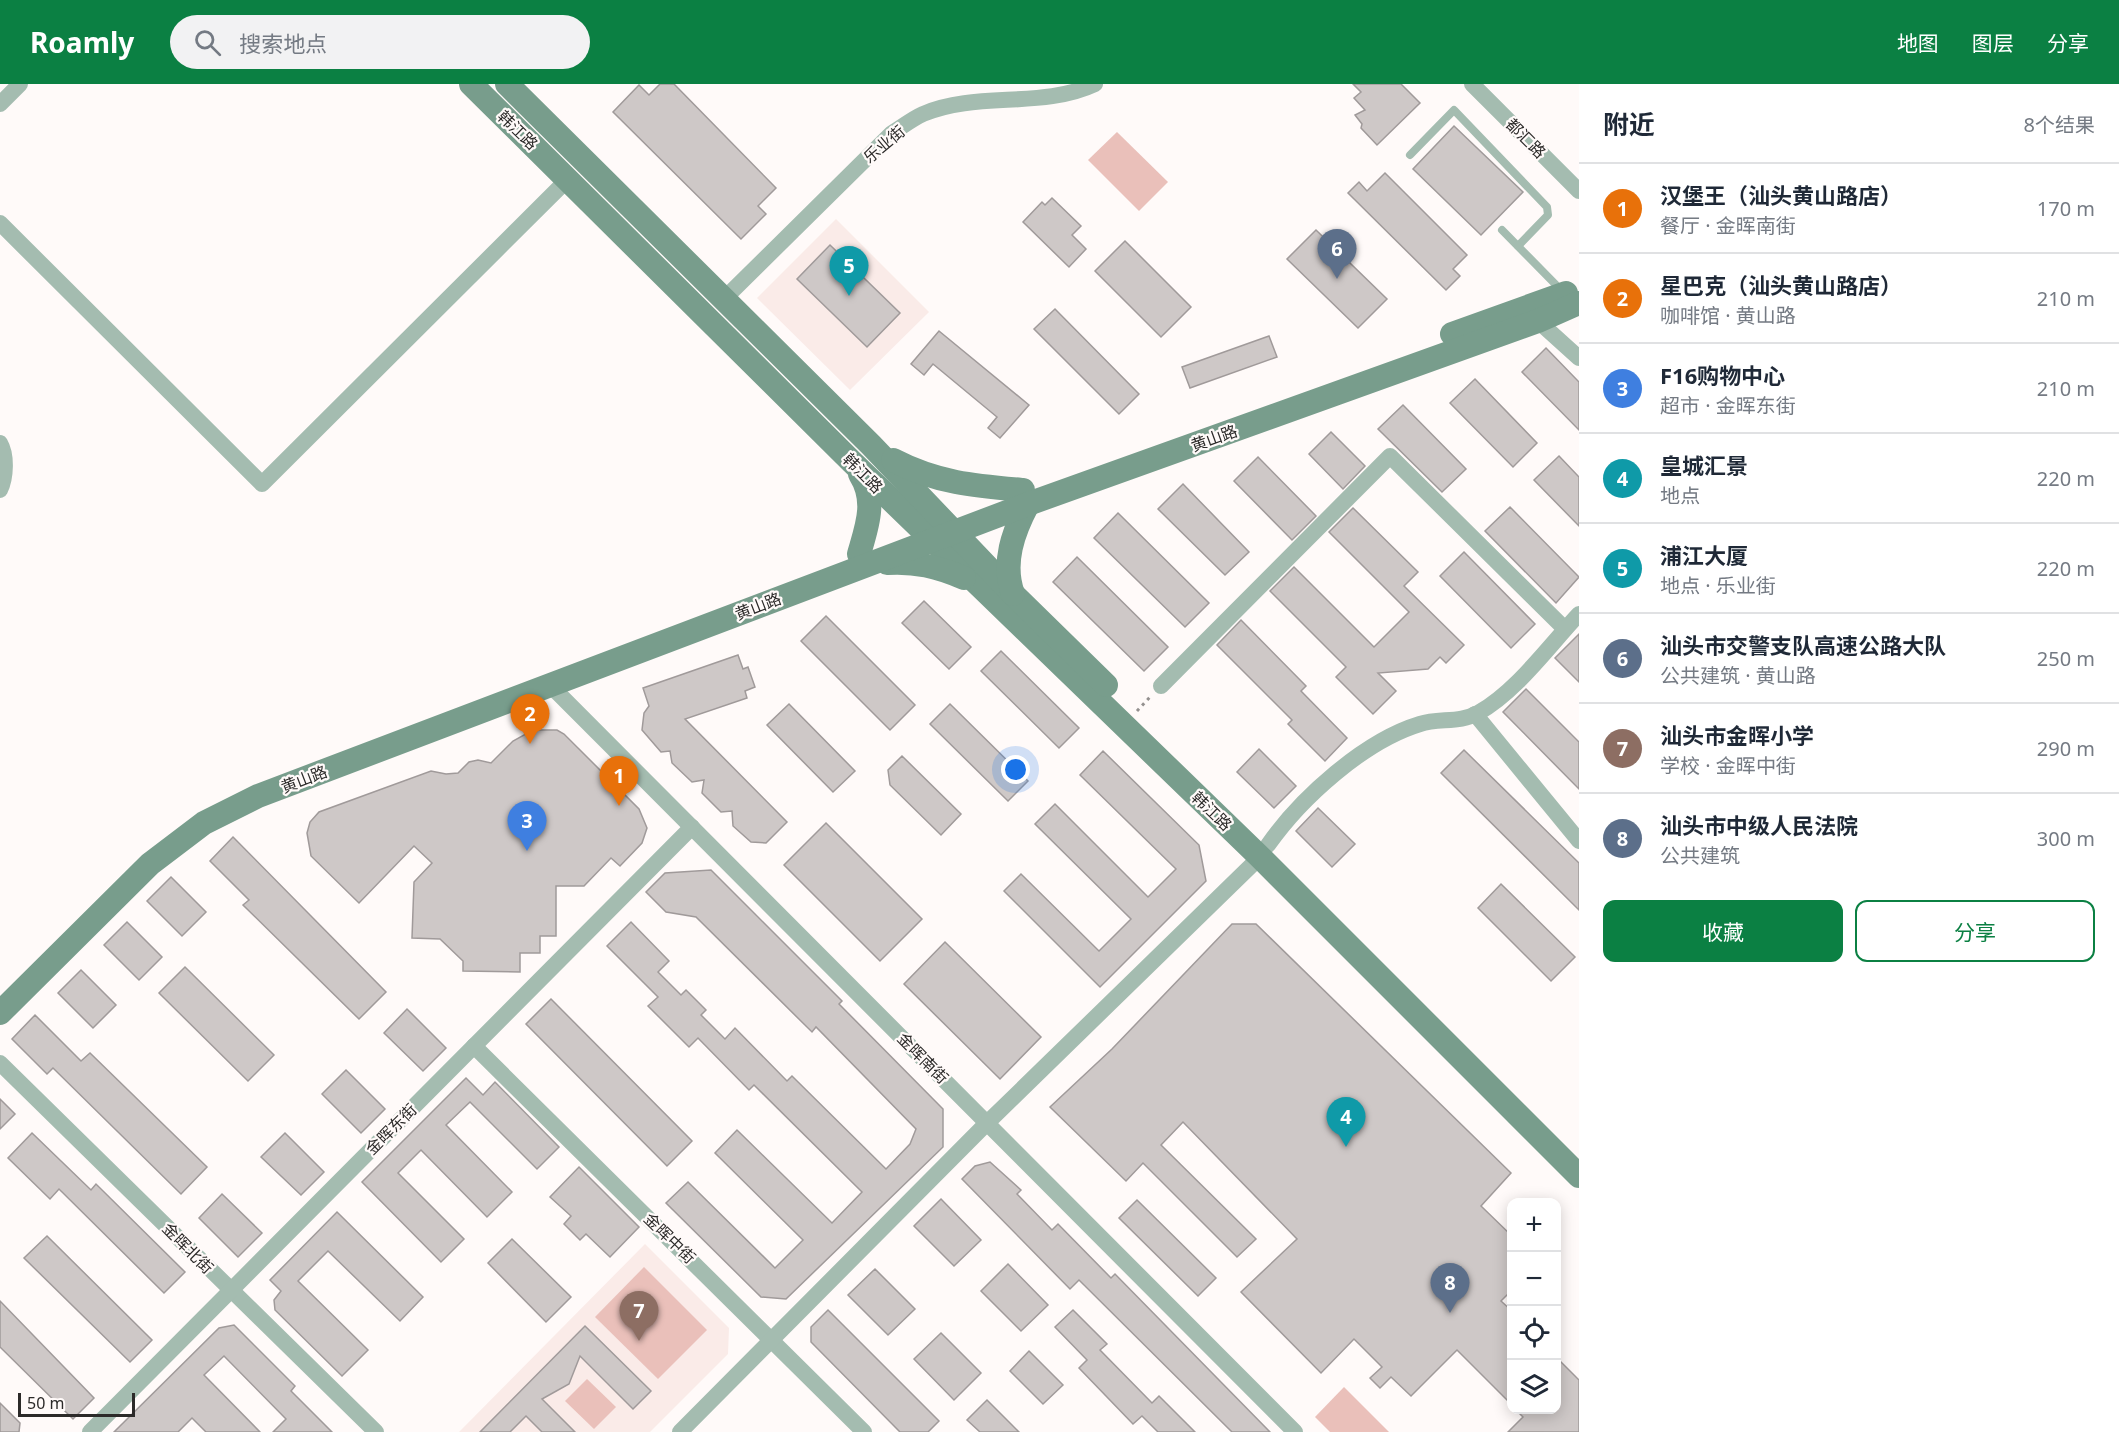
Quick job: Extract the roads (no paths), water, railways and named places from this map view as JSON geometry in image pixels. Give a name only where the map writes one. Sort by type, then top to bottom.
[{"type":"street","points":[[0,104],[20,84]]},
{"type":"street","name":"韩江路","points":[[471,84],[852,462],[1013,594],[1135,714],[1264,851],[1579,1176]]},
{"type":"street","name":"韩江路","points":[[507,84],[871,445],[977,583],[1264,851],[1579,1153]]},
{"type":"street","name":"乐业街","points":[[723,300],[892,133],[923,114],[957,105],[1048,96],[1095,84]]},
{"type":"street","name":"都汇路","points":[[1472,84],[1579,191]]},
{"type":"street","points":[[0,223],[262,484],[568,179]]},
{"type":"street","name":"黄山路","points":[[1026,497],[1538,321],[1574,294]]},
{"type":"street","name":"黄山路","points":[[0,1013],[150,864],[204,823],[258,796],[550,685],[1026,497],[1574,294]]},
{"type":"street","points":[[1538,321],[1579,358]]},
{"type":"street","points":[[0,443],[4,450],[4,483],[0,490]]},
{"type":"street","points":[[871,445],[894,461],[922,474],[957,485],[1026,497],[1009,554],[1008,579],[1013,594]]},
{"type":"street","points":[[1161,686],[1390,456],[1565,629]]},
{"type":"street","points":[[852,462],[867,486],[871,506],[866,559],[937,567],[977,583]]},
{"type":"street","name":"黄山路","points":[[0,993],[138,855],[194,813],[245,786],[866,559]]},
{"type":"street","points":[[680,1432],[987,1123],[1264,851],[1282,825],[1334,774],[1394,733],[1423,723],[1451,721],[1475,714],[1499,700],[1579,614]]},
{"type":"street","name":"金晖南街","points":[[550,685],[1295,1432]]},
{"type":"street","points":[[1475,714],[1579,841]]},
{"type":"street","name":"金晖东街","points":[[90,1432],[692,827]]},
{"type":"street","name":"金晖中街","points":[[474,1046],[773,1339],[864,1432]]},
{"type":"street","name":"金晖北街","points":[[0,1063],[376,1432]]},
{"type":"lane","points":[[1410,155],[1454,110],[1547,207],[1548,215],[1518,246]]},
{"type":"lane","points":[[1502,230],[1574,294]]},
{"type":"place","name":"汕头市交警支队高速公路大队","points":[[1337,279]]},
{"type":"place","name":"浦江大厦","points":[[849,296]]},
{"type":"place","name":"星巴克（汕头黄山路店）","points":[[530,744]]},
{"type":"place","name":"汉堡王（汕头黄山路店）","points":[[619,806]]},
{"type":"place","name":"F16购物中心","points":[[527,851]]},
{"type":"place","name":"皇城汇景","points":[[1346,1147]]},
{"type":"place","name":"汕头市中级人民法院","points":[[1450,1313]]},
{"type":"place","name":"汕头市金晖小学","points":[[639,1341]]}]
